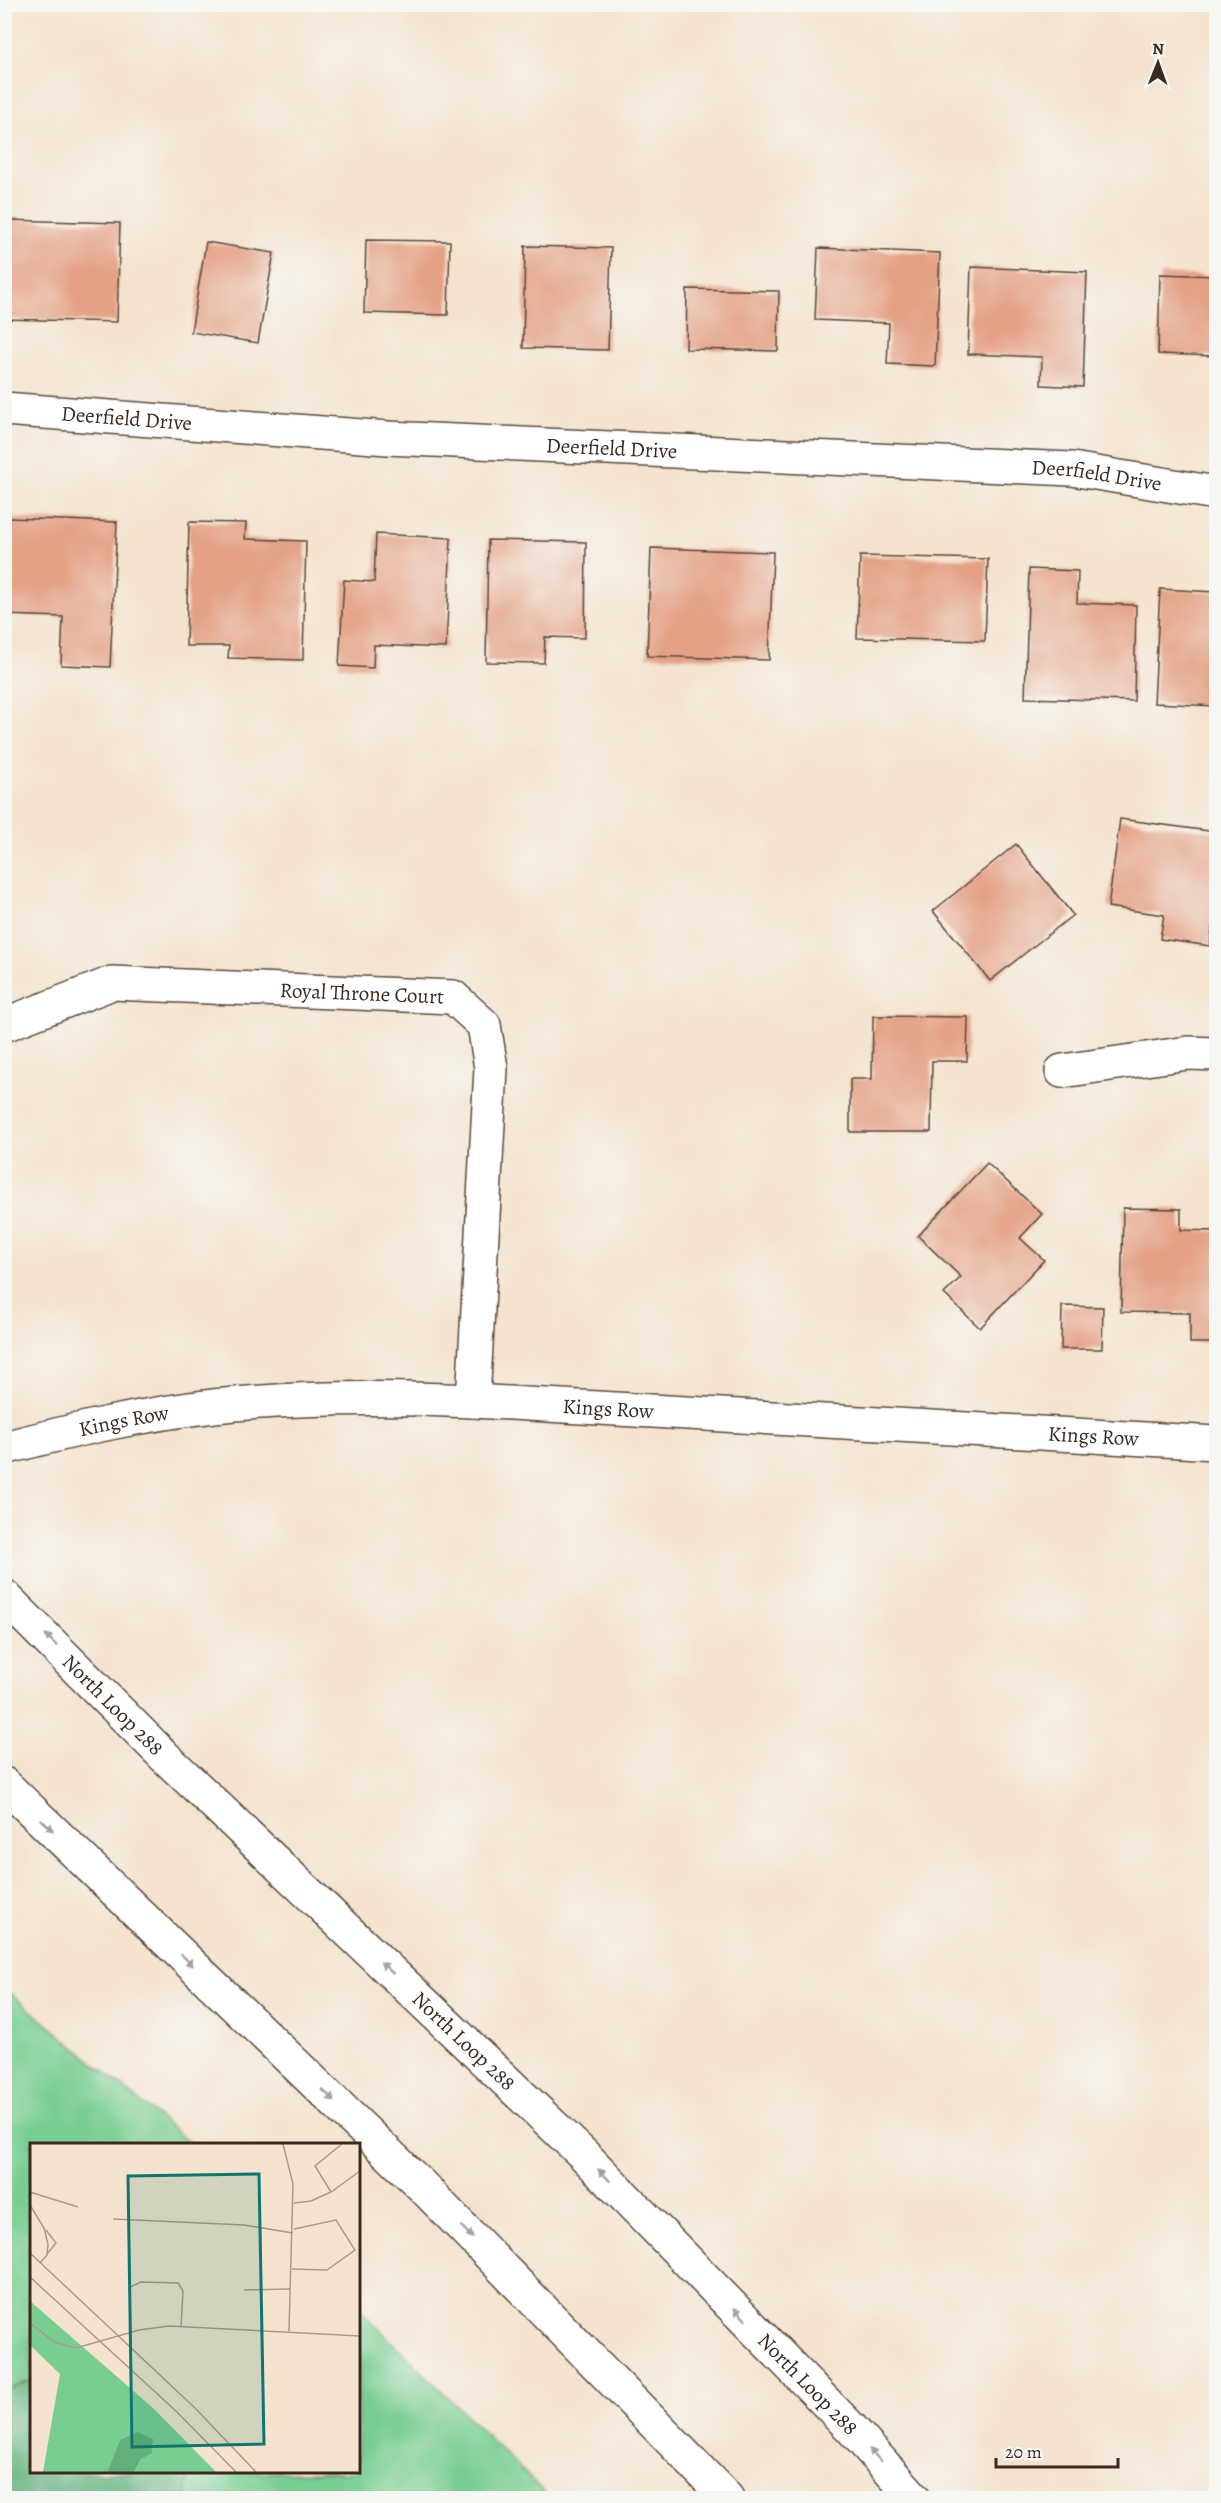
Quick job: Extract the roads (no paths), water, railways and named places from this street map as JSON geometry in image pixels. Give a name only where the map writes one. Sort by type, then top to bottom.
[{"type":"main road","name":"Deerfield Drive","points":[[4,409],[388,438],[1072,468],[1216,493]]},
{"type":"main road","name":"Royal Throne Court","points":[[4,1025],[112,983],[453,997],[484,1025],[491,1068],[473,1401]]},
{"type":"main road","points":[[1062,1071],[1188,1053],[1216,1054]]},
{"type":"main road","name":"Kings Row","points":[[4,1448],[81,1428],[215,1406],[360,1397],[473,1401],[1216,1443]]},
{"type":"main road","name":"North Loop 288","points":[[4,1596],[165,1757],[585,2156],[851,2428],[914,2499]]},
{"type":"main road","points":[[4,1785],[422,2186],[727,2499]]}]
